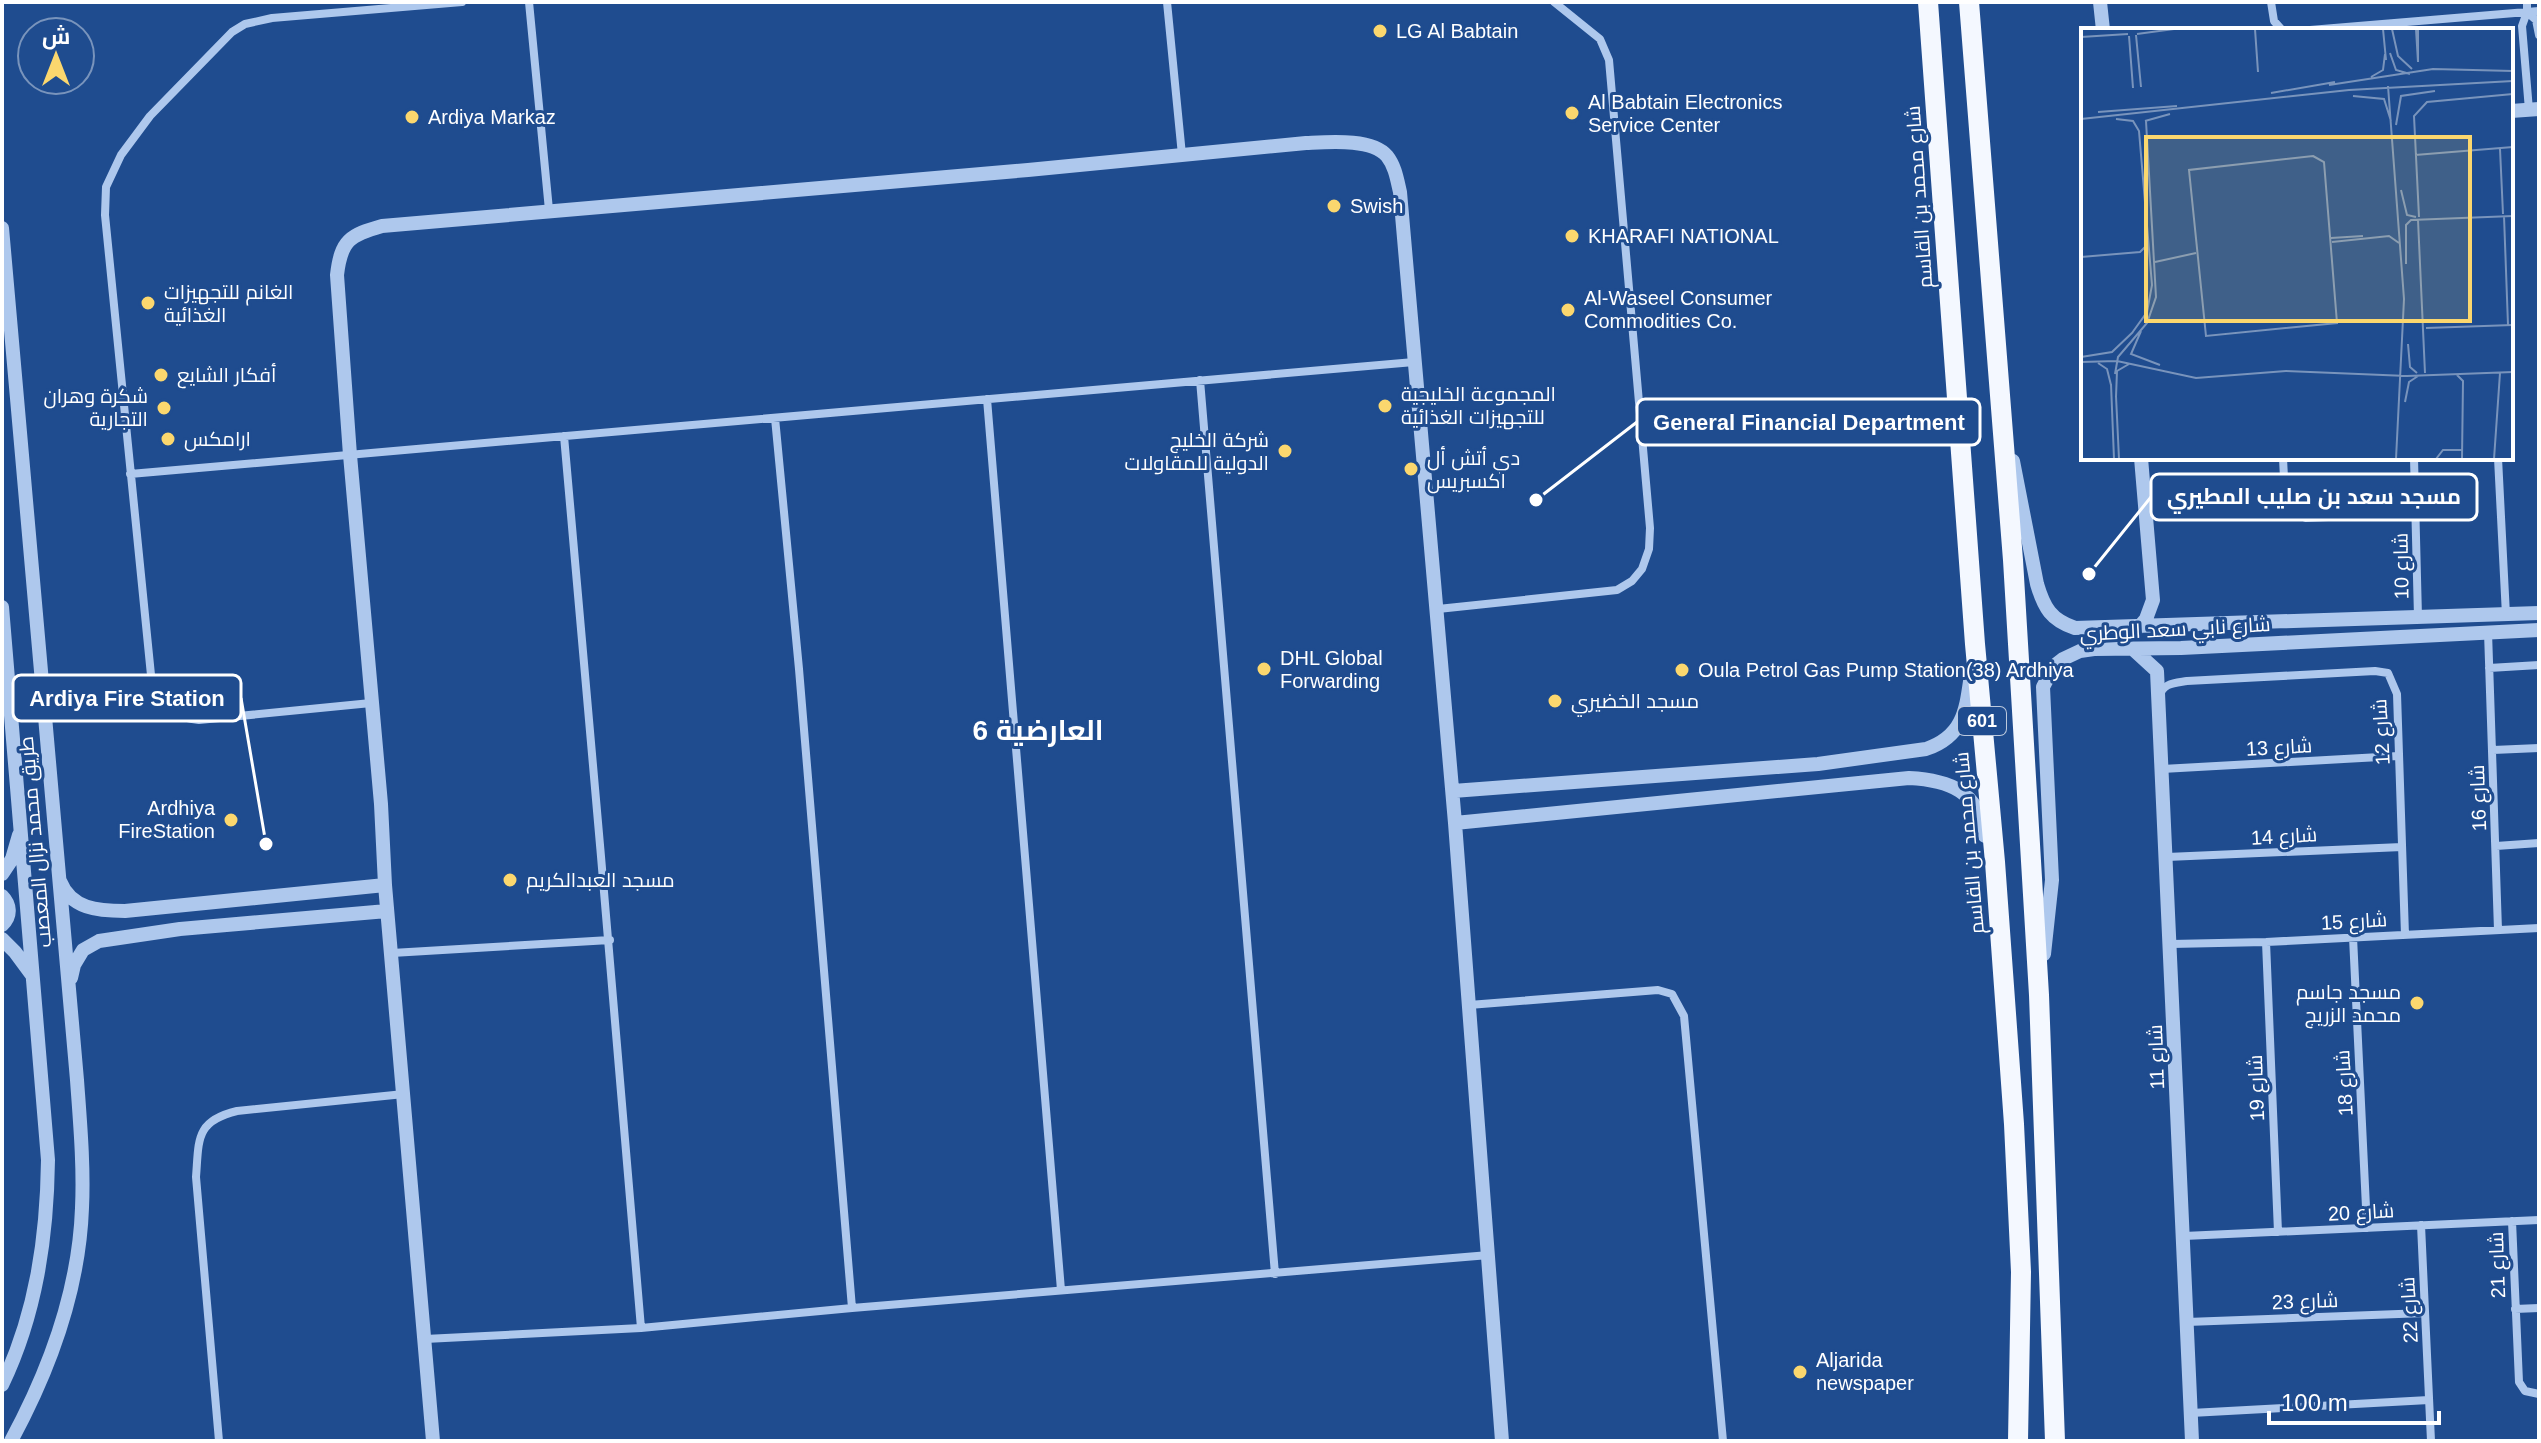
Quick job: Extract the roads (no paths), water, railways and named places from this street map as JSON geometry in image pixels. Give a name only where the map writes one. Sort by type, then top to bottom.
[{"type":"main road","name":"شارع محمد بن القاسم","points":[[1928,2],[2014,1124],[2021,1272],[2018,1441]]},
{"type":"main road","name":"601","points":[[1969,2],[2013,560],[2039,995],[2055,1441]]},
{"type":"main road","points":[[2021,1272],[2034,1261],[2044,1268],[2046,1441]]},
{"type":"street","points":[[371,703],[199,720],[179,717],[163,709],[153,695],[105,215],[106,187],[121,155],[150,116],[232,32],[245,24],[258,20],[462,2]]},
{"type":"street","points":[[529,2],[549,210]]},
{"type":"street","points":[[1167,2],[1182,155]]},
{"type":"street","points":[[1438,609],[1617,590],[1632,581],[1642,569],[1649,549],[1646,470],[1609,60],[1600,39],[1554,2]]},
{"type":"street","points":[[2100,2],[2103,28]]},
{"type":"street","points":[[2271,2],[2274,21],[2280,28]]},
{"type":"street","points":[[2513,111],[2534,109],[2522,26],[2527,2]]},
{"type":"street","points":[[2334,28],[2539,11]]},
{"type":"street","points":[[2527,12],[2536,20],[2539,35]]},
{"type":"street","points":[[433,1441],[337,275],[340,255],[347,243],[355,236],[382,226],[1335,142],[1368,145],[1385,153],[1395,169],[1400,192],[1453,791],[1502,1441]]},
{"type":"street","name":"طريق محمد نزال المعصب","points":[[2,228],[82,1165],[78,1250],[62,1324],[34,1399],[11,1441]]},
{"type":"street","points":[[130,474],[1414,362]]},
{"type":"street","points":[[1200,380],[1275,1274]]},
{"type":"street","points":[[987,399],[1061,1290]]},
{"type":"street","name":"شارع نابي سعد الوطري","points":[[2002,411],[2037,584],[2048,613],[2059,622],[2075,628],[2120,628],[2539,613]]},
{"type":"street","points":[[775,418],[852,1308]]},
{"type":"street","points":[[564,436],[597,831],[610,940],[641,1328]]},
{"type":"street","points":[[2141,460],[2153,600],[2158,610],[2175,626]]},
{"type":"street","name":"شارع 10","points":[[2283,460],[2285,498],[2290,512],[2306,518],[2416,513]]},
{"type":"street","name":"شارع 10","points":[[2414,460],[2418,618]]},
{"type":"street","points":[[2498,460],[2506,615]]},
{"type":"street","points":[[2139,627],[2146,619],[2153,600]]},
{"type":"street","name":"طريق محمد نزال المعصب","points":[[2,607],[48,1160],[46,1226],[34,1295],[2,1385]]},
{"type":"street","points":[[2120,628],[2114,638],[2157,671],[2200,636],[2193,625]]},
{"type":"street","name":"شارع نابي سعد الوطري","points":[[2039,995],[2052,880],[2043,687],[2054,666],[2063,659],[2080,651],[2539,630]]},
{"type":"street","name":"شارع 16","points":[[2488,632],[2498,930]]},
{"type":"street","points":[[1453,791],[1818,764],[1903,753],[1940,744],[1957,728],[1964,713],[1975,644]]},
{"type":"street","points":[[2489,668],[2539,665]]},
{"type":"street","name":"شارع 11","points":[[2157,671],[2192,1441]]},
{"type":"street","name":"شارع 12","points":[[2158,700],[2166,686],[2187,681],[2375,671],[2388,673],[2397,694],[2405,935]]},
{"type":"street","name":"شارع 16","points":[[2493,750],[2539,748]]},
{"type":"street","points":[[1903,753],[1917,758],[1919,765],[1918,772],[1909,778]]},
{"type":"street","name":"شارع 13","points":[[2162,769],[2398,756]]},
{"type":"street","points":[[1455,823],[1909,778],[1932,779],[1959,788],[1975,807],[1984,828],[2014,1124]]},
{"type":"street","points":[[2,874],[12,859],[21,823]]},
{"type":"street","name":"شارع 16","points":[[2496,846],[2539,843]]},
{"type":"street","name":"شارع 14","points":[[2167,857],[2402,847]]},
{"type":"street","points":[[57,874],[63,890],[71,899],[92,909],[125,911],[385,885]]},
{"type":"street","points":[[2,896],[9,917],[2,925]]},
{"type":"street","points":[[179,906],[180,929]]},
{"type":"street","points":[[68,990],[74,965],[83,950],[99,941],[180,929],[387,911]]},
{"type":"street","name":"شارع 15","points":[[2171,944],[2539,928]]},
{"type":"street","name":"شارع 18","points":[[2353,937],[2367,1228]]},
{"type":"street","points":[[2,939],[33,976]]},
{"type":"street","points":[[392,953],[610,940]]},
{"type":"street","name":"شارع 19","points":[[2266,942],[2278,1232]]},
{"type":"street","points":[[1469,1005],[1658,990],[1672,994],[1684,1016],[1723,1441]]},
{"type":"street","points":[[219,1441],[196,1177],[199,1142],[205,1128],[218,1116],[237,1111],[404,1094]]},
{"type":"street","name":"شارع 20","points":[[2184,1236],[2539,1220]]},
{"type":"street","name":"شارع 21","points":[[2512,1221],[2519,1382],[2525,1391],[2539,1394]]},
{"type":"street","name":"شارع 22","points":[[2421,1225],[2431,1441]]},
{"type":"street","points":[[425,1339],[641,1328],[1489,1255]]},
{"type":"street","name":"شارع 21","points":[[2515,1309],[2539,1308]]},
{"type":"street","name":"شارع 23","points":[[2187,1322],[2425,1313]]},
{"type":"street","points":[[2191,1413],[2429,1400]]},
{"type":"place","name":"LG Al Babtain","points":[[1380,31]]},
{"type":"place","name":"Al Babtain Electronics Service Center","points":[[1572,113]]},
{"type":"place","name":"Ardiya Markaz","points":[[412,117]]},
{"type":"place","name":"Swish","points":[[1334,206]]},
{"type":"place","name":"KHARAFI NATIONAL","points":[[1572,236]]},
{"type":"place","name":"الغانم للتجهيزات الغذائية","points":[[148,303]]},
{"type":"place","name":"Al-Waseel Consumer Commodities Co.","points":[[1568,310]]},
{"type":"place","name":"أفكار الشايع","points":[[161,375]]},
{"type":"place","name":"المجموعة الخليجية للتجهيزات الغذائية","points":[[1385,406]]},
{"type":"place","name":"شكرة وهران التجارية","points":[[164,408]]},
{"type":"place","name":"ارامكس","points":[[168,439]]},
{"type":"place","name":"شركة الخليج الدولية للمقاولات","points":[[1285,451]]},
{"type":"place","name":"دي أتش أل اكسبريس","points":[[1411,469]]},
{"type":"place","name":"General Financial Department","points":[[1536,500]]},
{"type":"place","name":"مسجد سعد بن صليب المطيري","points":[[2089,574]]},
{"type":"place","name":"DHL Global Forwarding","points":[[1264,669]]},
{"type":"place","name":"Oula Petrol Gas Pump Station(38) Ardhiya","points":[[1682,670]]},
{"type":"place","name":"مسجد الخضيري","points":[[1555,701]]},
{"type":"place","name":"Ardhiya FireStation","points":[[231,820]]},
{"type":"place","name":"Ardiya Fire Station","points":[[266,844]]},
{"type":"place","name":"مسجد العبدالكريم","points":[[510,880]]},
{"type":"place","name":"مسجد جاسم محمد الزريج","points":[[2417,1003]]},
{"type":"place","name":"Aljarida newspaper","points":[[1800,1372]]},
{"type":"district","name":"العارضية 6","points":[[1038,730]]}]
